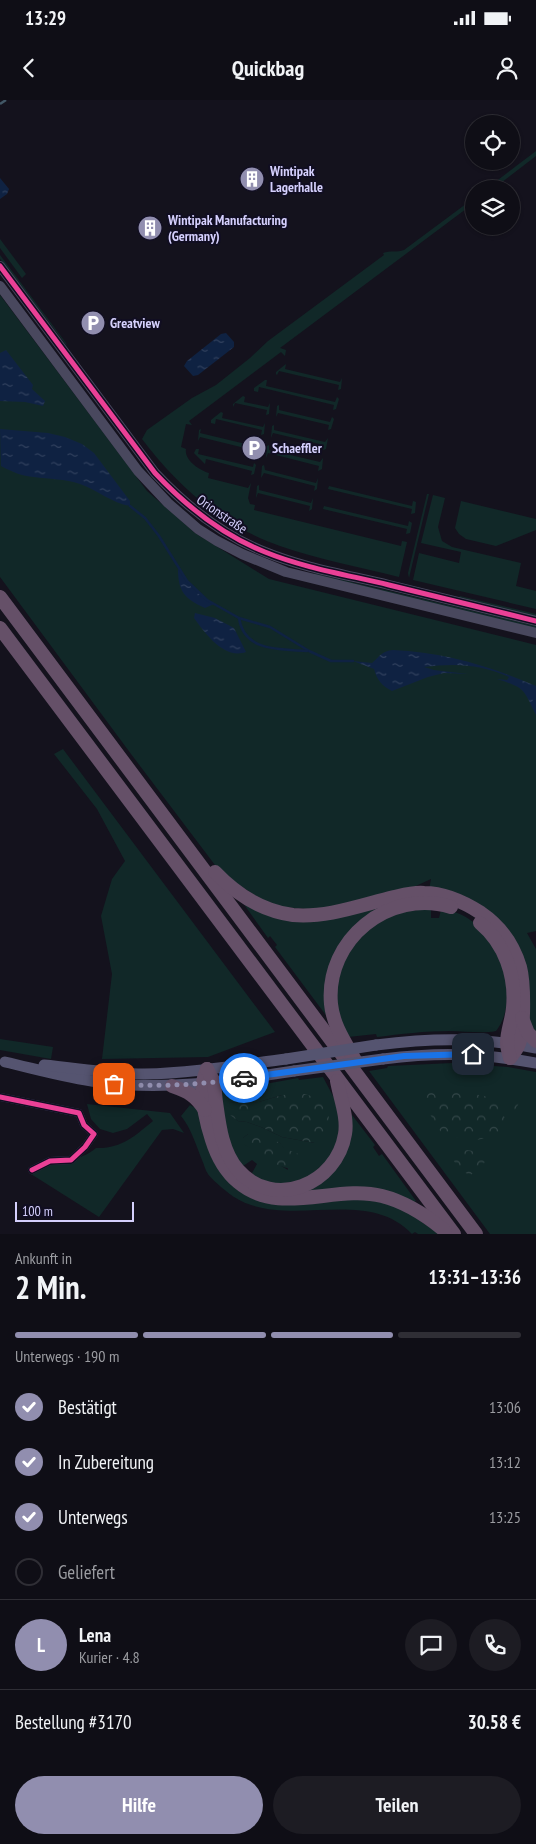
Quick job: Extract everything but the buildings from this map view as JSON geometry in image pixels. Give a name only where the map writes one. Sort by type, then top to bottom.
[{"type":"highway","points":[[0,597],[476,1234]]},
{"type":"highway","points":[[0,628],[454,1234]]},
{"type":"highway","points":[[172,826],[226,884],[245,898],[274,911],[316,916],[423,892],[441,895],[472,907],[499,928],[509,940],[517,956],[523,977],[522,1018],[510,1058]]},
{"type":"highway","points":[[377,1101],[337,1026],[331,997],[336,965],[341,954],[358,930],[380,914],[408,904],[440,904],[462,912],[485,927],[500,946],[513,981],[513,1044]]},
{"type":"highway","points":[[522,1018],[528,1033],[536,1041]]},
{"type":"highway","points":[[207,1069],[208,1083],[222,1138],[231,1159],[238,1170],[248,1179],[272,1188],[296,1188],[316,1180],[331,1167],[341,1149],[345,1126],[335,1075]]},
{"type":"highway","points":[[205,1110],[208,1083]]},
{"type":"highway","points":[[172,1086],[192,1094],[200,1101],[205,1110],[217,1156],[229,1174],[242,1186],[251,1191],[271,1198],[283,1199],[348,1193],[382,1196],[420,1212],[448,1234]]},
{"type":"main road","points":[[3,1061],[135,1074],[207,1069],[417,1040],[456,1039],[536,1048]]},
{"type":"main road","points":[[3,1061],[58,1075],[100,1082],[172,1086],[208,1083],[383,1059],[448,1054],[486,1055],[536,1063]]},
{"type":"street","name":"Orionstraße","points":[[0,266],[155,473],[180,498],[221,529],[250,546],[291,561],[536,621]]},
{"type":"street","name":"Orionstraße","points":[[0,286],[138,471],[168,503],[198,529],[250,558],[286,572],[536,633]]},
{"type":"street","points":[[0,1097],[78,1113],[84,1124],[94,1134],[85,1147],[71,1160],[50,1161],[32,1170]]},
{"type":"green space","points":[[536,151],[536,156],[520,168],[520,163]]},
{"type":"green space","points":[[511,170],[518,170],[505,180],[498,180]]},
{"type":"green space","points":[[465,205],[465,210],[280,348],[286,350],[285,356],[281,352],[189,421],[192,425],[186,424],[181,447],[186,449],[187,457],[193,464],[209,473],[208,478],[248,488],[251,483],[248,498],[250,504],[255,505],[254,510],[401,546],[402,541],[407,542],[399,577],[294,551],[259,538],[239,528],[186,489],[142,439],[147,430],[192,398],[216,385],[268,341],[384,255],[383,253],[404,250]]},
{"type":"green space","points":[[0,239],[26,274],[22,278],[0,248]]},
{"type":"green space","points":[[0,255],[66,343],[67,346],[0,259]]},
{"type":"green space","points":[[0,295],[147,491],[195,533],[269,579],[536,645],[536,931],[527,933],[536,949],[536,1034],[530,1027],[503,929],[429,890],[431,879],[407,890],[318,910],[271,906],[221,873],[0,577]]},
{"type":"green space","points":[[286,364],[285,369],[340,382],[342,378],[341,389],[338,390],[339,385],[279,371],[277,375],[276,372]]},
{"type":"green space","points":[[267,380],[266,386],[335,402],[337,397],[339,399],[336,409],[333,410],[334,405],[259,387],[258,392],[254,391],[254,388]]},
{"type":"green space","points":[[243,396],[245,397],[244,402],[268,407],[270,403],[269,414],[266,415],[267,410],[235,403],[233,407],[233,404]]},
{"type":"green space","points":[[279,405],[279,410],[330,422],[332,417],[334,419],[331,429],[328,430],[329,425],[278,413],[276,417],[277,406]]},
{"type":"green space","points":[[221,412],[223,413],[222,418],[263,427],[265,423],[264,434],[261,435],[262,430],[216,419],[215,424],[211,423],[211,420]]},
{"type":"green space","points":[[274,425],[274,430],[325,442],[328,438],[326,449],[323,450],[324,445],[273,433],[271,438],[272,426]]},
{"type":"green space","points":[[201,429],[200,433],[258,447],[260,443],[259,454],[256,455],[257,451],[200,437],[198,441],[199,430]]},
{"type":"green space","points":[[269,445],[269,450],[320,462],[323,458],[322,469],[318,471],[319,466],[268,453],[266,458],[267,446]]},
{"type":"green space","points":[[196,449],[199,449],[198,454],[253,467],[254,463],[256,465],[254,474],[251,475],[252,471],[206,459],[205,464],[194,453]]},
{"type":"green space","points":[[264,465],[265,470],[316,483],[318,478],[317,489],[314,491],[315,486],[264,473],[261,478],[262,466]]},
{"type":"green space","points":[[259,485],[259,490],[311,503],[313,498],[312,509],[309,511],[310,506],[258,493],[256,498],[257,486]]},
{"type":"green space","points":[[329,486],[412,506],[413,501],[416,502],[415,513],[411,514],[412,509],[328,489]]},
{"type":"green space","points":[[427,494],[429,494],[409,578],[408,573]]},
{"type":"green space","points":[[433,495],[445,498],[438,527],[442,541],[452,547],[521,563],[516,586],[536,591],[536,609],[413,580],[419,553],[459,563],[461,552],[421,543]]},
{"type":"green space","points":[[461,501],[536,519],[536,530],[496,546],[466,539],[455,528]]},
{"type":"green space","points":[[324,506],[408,526],[409,521],[412,523],[410,533],[406,534],[407,529],[323,509]]},
{"type":"green space","points":[[314,573],[536,626],[536,629],[313,576]]},
{"type":"green space","points":[[460,596],[536,614],[536,617],[459,598]]},
{"type":"green space","points":[[63,749],[275,1032],[208,1057],[102,1059],[112,974],[101,916],[112,879],[125,861],[97,809],[54,754]]},
{"type":"green space","points":[[238,896],[283,916],[395,901],[356,927],[328,1018],[275,947],[277,945],[270,936],[268,938]]},
{"type":"green space","points":[[431,908],[431,918],[439,918],[441,910],[459,914],[475,924],[488,938],[499,956],[505,976],[507,996],[504,1015],[496,1031],[441,1031],[377,1037],[376,1034],[348,1037],[334,1004],[343,956],[383,915]]},
{"type":"green space","points":[[0,1039],[53,1047],[51,1059],[0,1050]]},
{"type":"green space","points":[[453,1063],[508,1067],[536,1072],[536,1234],[490,1234],[369,1071],[387,1068],[388,1066]]},
{"type":"green space","points":[[323,1077],[334,1098],[341,1117],[335,1154],[305,1180],[277,1184],[258,1179],[252,1173],[257,1164],[252,1160],[243,1166],[236,1159],[232,1151],[225,1132],[220,1092],[298,1078],[299,1080]],"holes":[[[282,1095],[315,1143],[282,1137],[261,1127],[238,1121],[227,1112],[230,1103],[259,1102]],[[248,1134],[280,1143],[284,1149],[288,1170],[244,1144],[243,1138]]]},
{"type":"green space","points":[[414,1088],[464,1092],[519,1103],[515,1110],[503,1114],[508,1125],[502,1135],[471,1141],[442,1134]]},
{"type":"green space","points":[[305,1094],[320,1099],[328,1107],[328,1127],[324,1135],[315,1143],[282,1137],[261,1127],[238,1121],[226,1112],[226,1107],[230,1103],[259,1102],[282,1095]]},
{"type":"green space","points":[[87,1104],[170,1113],[184,1133],[173,1129],[162,1130],[99,1217],[31,1174],[48,1163],[78,1158],[96,1148],[120,1144],[153,1121],[147,1114],[127,1129],[113,1133],[100,1129],[91,1119]]},
{"type":"green space","points":[[190,1105],[197,1109],[231,1181],[393,1202],[439,1234],[418,1234],[415,1232],[412,1234],[393,1220],[372,1212],[349,1210],[278,1210],[255,1206],[234,1197],[216,1183],[206,1171],[190,1131],[181,1116]]},
{"type":"green space","points":[[352,1115],[375,1145],[373,1147],[379,1156],[382,1154],[416,1201],[295,1192],[323,1178],[348,1116]]},
{"type":"green space","points":[[248,1134],[280,1143],[285,1149],[300,1155],[301,1163],[296,1169],[289,1169],[269,1160],[243,1144],[243,1138]]},
{"type":"green space","points":[[467,1150],[479,1152],[486,1159],[481,1170],[470,1175],[459,1170],[454,1161],[457,1153]]},
{"type":"water","points":[[0,178],[9,189],[7,194],[0,199]]},
{"type":"water","points":[[226,333],[234,342],[234,347],[198,375],[193,376],[184,366],[187,361],[221,334]]},
{"type":"water","points":[[6,350],[33,385],[32,389],[45,401],[43,406],[25,402],[0,401],[0,353]]},
{"type":"water","points":[[0,429],[48,433],[82,444],[94,453],[130,501],[130,506],[117,502],[80,484],[63,480],[25,476],[1,466]]},
{"type":"water","points":[[178,569],[199,593],[214,604],[205,608],[188,598],[179,584]]},
{"type":"water","points":[[195,613],[215,618],[234,628],[246,652],[230,652],[216,644],[194,618]]},
{"type":"water","points":[[393,650],[412,651],[466,661],[536,686],[536,715],[522,690],[497,679],[507,680],[509,677],[488,669],[457,665],[424,667],[468,674],[444,673],[392,691],[380,682],[374,669],[353,661],[372,663],[379,656]]},
{"type":"waterway","points":[[130,506],[145,518],[159,536],[187,581],[207,600],[239,618],[270,627],[309,651],[331,661],[353,661]]},
{"type":"waterway","points":[[239,618],[242,629],[256,643],[275,649],[307,651]]},
{"type":"railway","points":[[0,104],[6,100]]},
{"type":"cycle path","points":[[0,266],[155,473],[179,497],[219,528],[249,545],[280,558],[326,571],[536,621]]},
{"type":"cycle path","points":[[0,1097],[79,1113],[84,1125],[94,1134],[85,1147],[71,1160],[50,1161],[32,1170]]},
{"type":"way so far","points":[[114,1084],[172,1086],[214,1083],[244,1078]]},
{"type":"place","name":"Wintipak Lagerhalle","points":[[252,179]]},
{"type":"place","name":"Wintipak Manufacturing (Germany)","points":[[150,228]]},
{"type":"place","name":"Greatview","points":[[93,323]]},
{"type":"place","name":"Schaeffler","points":[[254,448]]},
{"type":"route","points":[[244,1078],[404,1056],[473,1054]]}]
